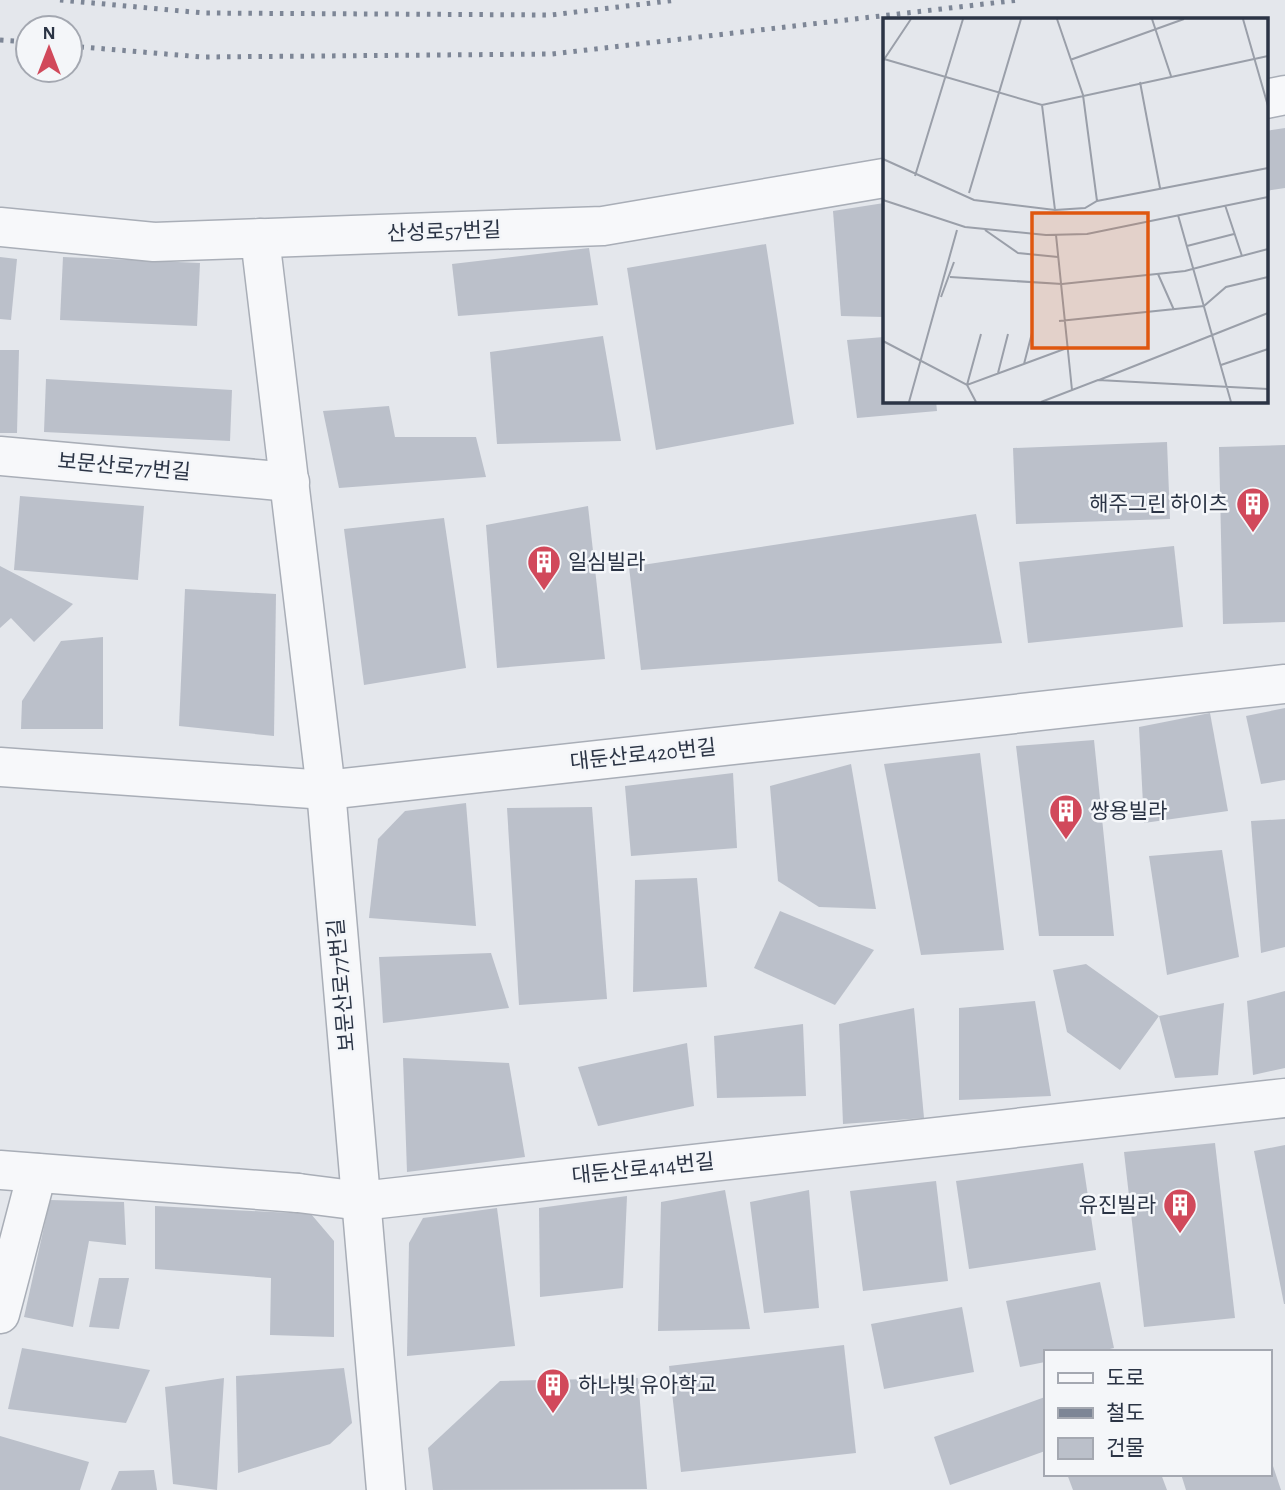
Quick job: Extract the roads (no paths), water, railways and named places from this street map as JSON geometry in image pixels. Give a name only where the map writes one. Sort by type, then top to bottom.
[{"type":"street","name":"산성로57번길","points":[[0,227],[154,242],[603,226],[883,178]]},
{"type":"street","name":"보문산로77번길","points":[[260,238],[326,790],[386,1490]]},
{"type":"street","name":"보문산로77번길","points":[[0,456],[290,482]]},
{"type":"street","name":"대둔산로420번길","points":[[0,767],[326,790],[1285,684]]},
{"type":"street","name":"대둔산로414번길","points":[[18,1172],[361,1200],[1285,1098]]},
{"type":"street","points":[[0,1314],[18,1172]]},
{"type":"railway","points":[[60,0],[204,13],[551,15],[677,0]]},
{"type":"railway","points":[[84,47],[202,57],[552,54],[1019,0]]},
{"type":"railway","points":[[0,40],[14,41]]},
{"type":"place","name":"해주그린 하이츠","points":[[1253,534]]},
{"type":"place","name":"일심빌라","points":[[544,592]]},
{"type":"place","name":"쌍용빌라","points":[[1066,841]]},
{"type":"place","name":"유진빌라","points":[[1180,1235]]},
{"type":"place","name":"하나빛 유아학교","points":[[553,1415]]}]
